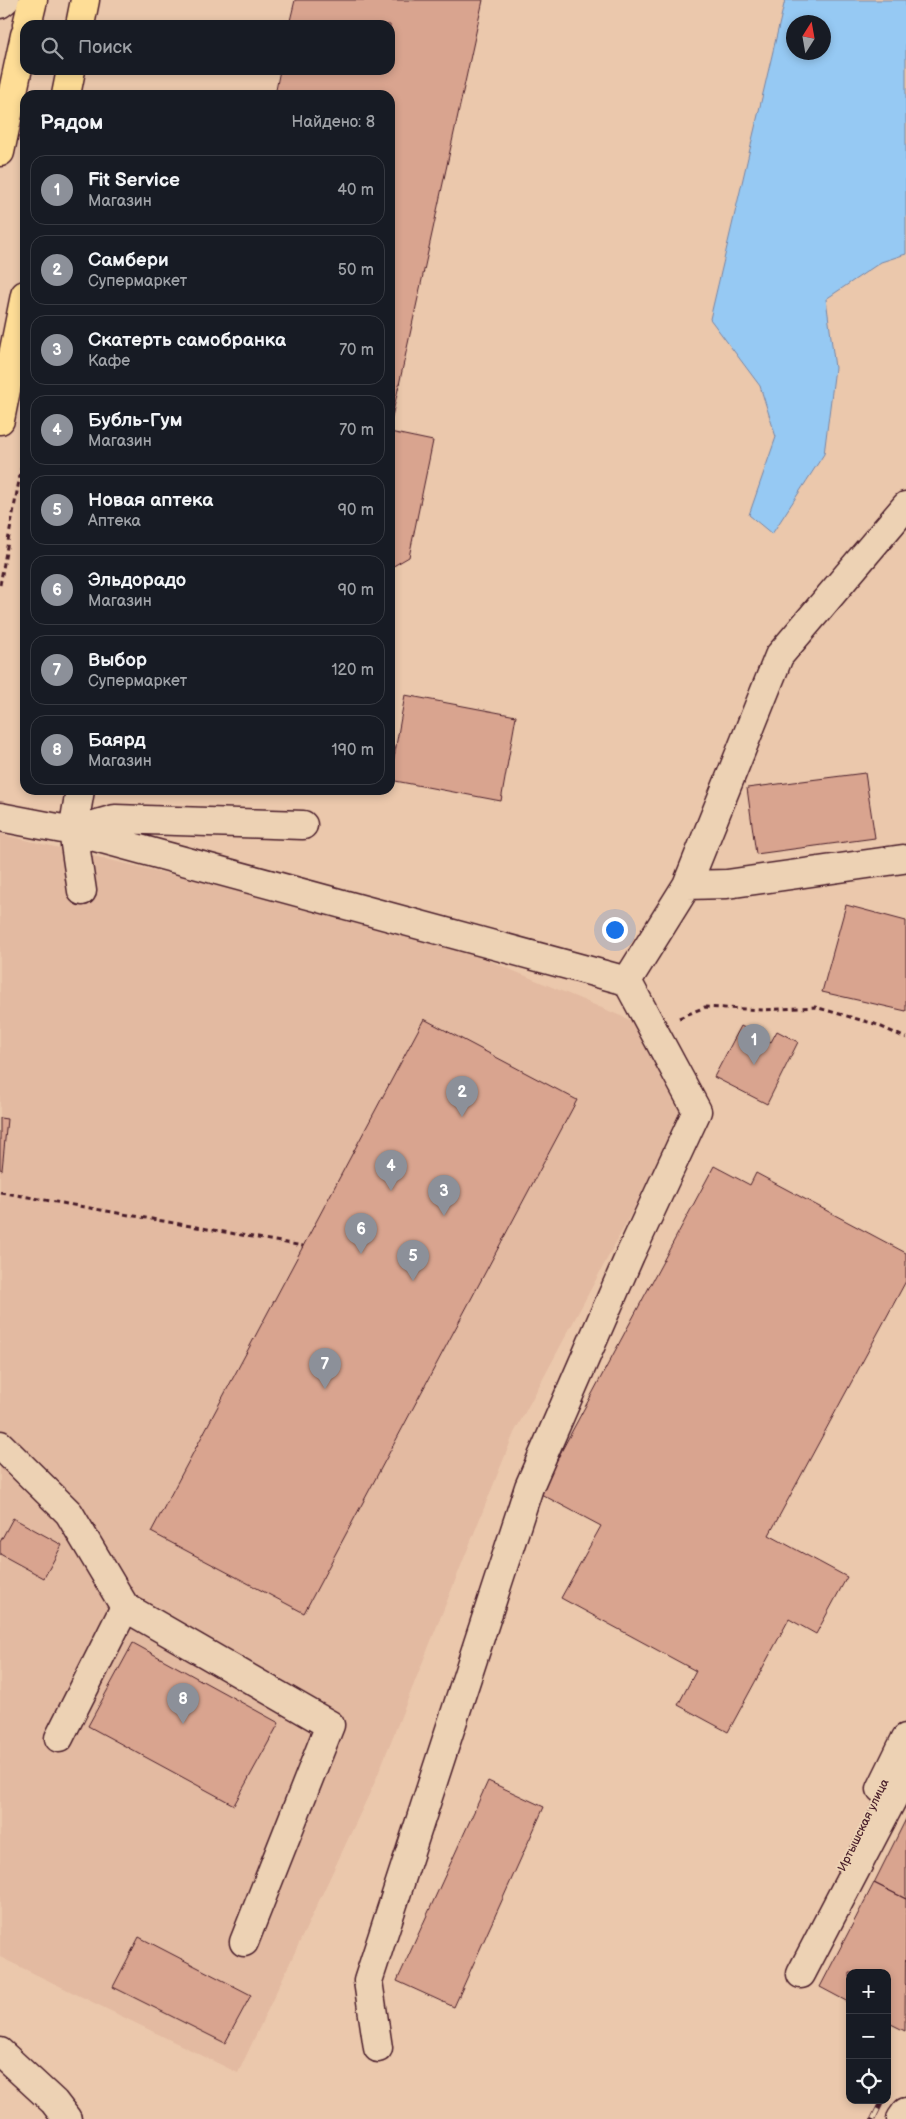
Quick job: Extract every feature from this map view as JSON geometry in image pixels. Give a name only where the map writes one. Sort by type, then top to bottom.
[{"type":"main road","points":[[28,20],[33,0]]},
{"type":"main road","points":[[81,20],[85,0]]},
{"type":"main road","points":[[0,152],[20,58]]},
{"type":"main road","points":[[67,90],[70,75]]},
{"type":"main road","points":[[0,420],[20,320]]},
{"type":"street","points":[[0,4],[5,0]]},
{"type":"street","points":[[627,981],[687,885],[778,656],[906,506]]},
{"type":"street","points":[[79,795],[73,831],[82,891]]},
{"type":"street","points":[[0,817],[73,831],[627,981],[697,1111],[630,1255],[529,1487],[368,1981],[378,2048]]},
{"type":"street","points":[[73,831],[115,819],[303,825]]},
{"type":"street","points":[[687,885],[727,884],[903,859]]},
{"type":"street","points":[[0,1445],[69,1513],[125,1607],[330,1724],[244,1942]]},
{"type":"street","points":[[60,1738],[125,1607]]},
{"type":"street","name":"Иртышская улица","points":[[820,1911],[906,1738]]},
{"type":"street","points":[[801,1974],[906,1773]]},
{"type":"street","points":[[0,2052],[54,2102],[67,2119]]},
{"type":"street","points":[[901,2119],[906,2112]]},
{"type":"path","points":[[0,585],[20,475]]},
{"type":"path","points":[[670,1022],[705,1007],[763,1010],[815,1007],[875,1024],[906,1038]]},
{"type":"path","points":[[0,1192],[303,1246]]},
{"type":"shaded area","points":[[0,834],[431,936],[635,1022],[686,1111],[514,1433],[374,1784],[238,2073],[0,1957]]},
{"type":"water","points":[[785,0],[906,0],[906,254],[881,262],[826,299],[835,368],[824,454],[772,534],[749,515],[776,437],[760,386],[710,319]]},
{"type":"building","points":[[295,0],[483,0],[395,403],[395,90],[276,90],[279,75],[395,75],[395,20],[290,20]]},
{"type":"building","points":[[395,433],[433,441],[409,557],[395,565]]},
{"type":"building","points":[[405,695],[516,716],[501,801],[395,781],[395,752]]},
{"type":"building","points":[[865,773],[875,838],[756,854],[747,788]]},
{"type":"building","points":[[846,905],[906,921],[906,1011],[822,992]]},
{"type":"building","points":[[424,1019],[577,1100],[304,1613],[151,1532]]},
{"type":"building","points":[[741,1026],[771,1042],[777,1031],[798,1042],[767,1104],[714,1077]]},
{"type":"building","points":[[0,1118],[7,1119],[2,1170],[0,1169]]},
{"type":"building","points":[[714,1166],[750,1185],[756,1173],[906,1253],[906,1281],[769,1535],[847,1577],[816,1634],[789,1619],[728,1732],[678,1705],[696,1671],[561,1598],[601,1526],[539,1493]]},
{"type":"building","points":[[13,1518],[62,1545],[44,1578],[0,1554],[0,1542]]},
{"type":"building","points":[[133,1643],[279,1723],[234,1805],[88,1726]]},
{"type":"building","points":[[488,1781],[544,1807],[454,2007],[397,1981]]},
{"type":"building","points":[[906,1819],[906,1899],[874,1883]]},
{"type":"building","points":[[874,1883],[906,1899],[905,2031],[891,2024],[891,1969],[846,1969],[846,2001],[820,1987]]},
{"type":"building","points":[[139,1937],[251,1995],[225,2043],[113,1987]]},
{"type":"railway","points":[[873,2119],[880,2104]]},
{"type":"place","name":"Fit Service","points":[[754,1065]]},
{"type":"place","name":"Самбери","points":[[462,1117]]},
{"type":"place","name":"Бубль-Гум","points":[[391,1191]]},
{"type":"place","name":"Скатерть самобранка","points":[[444,1216]]},
{"type":"place","name":"Эльдорадо","points":[[361,1254]]},
{"type":"place","name":"Новая аптека","points":[[413,1281]]},
{"type":"place","name":"Выбор","points":[[325,1389]]},
{"type":"place","name":"Баярд","points":[[183,1724]]}]
